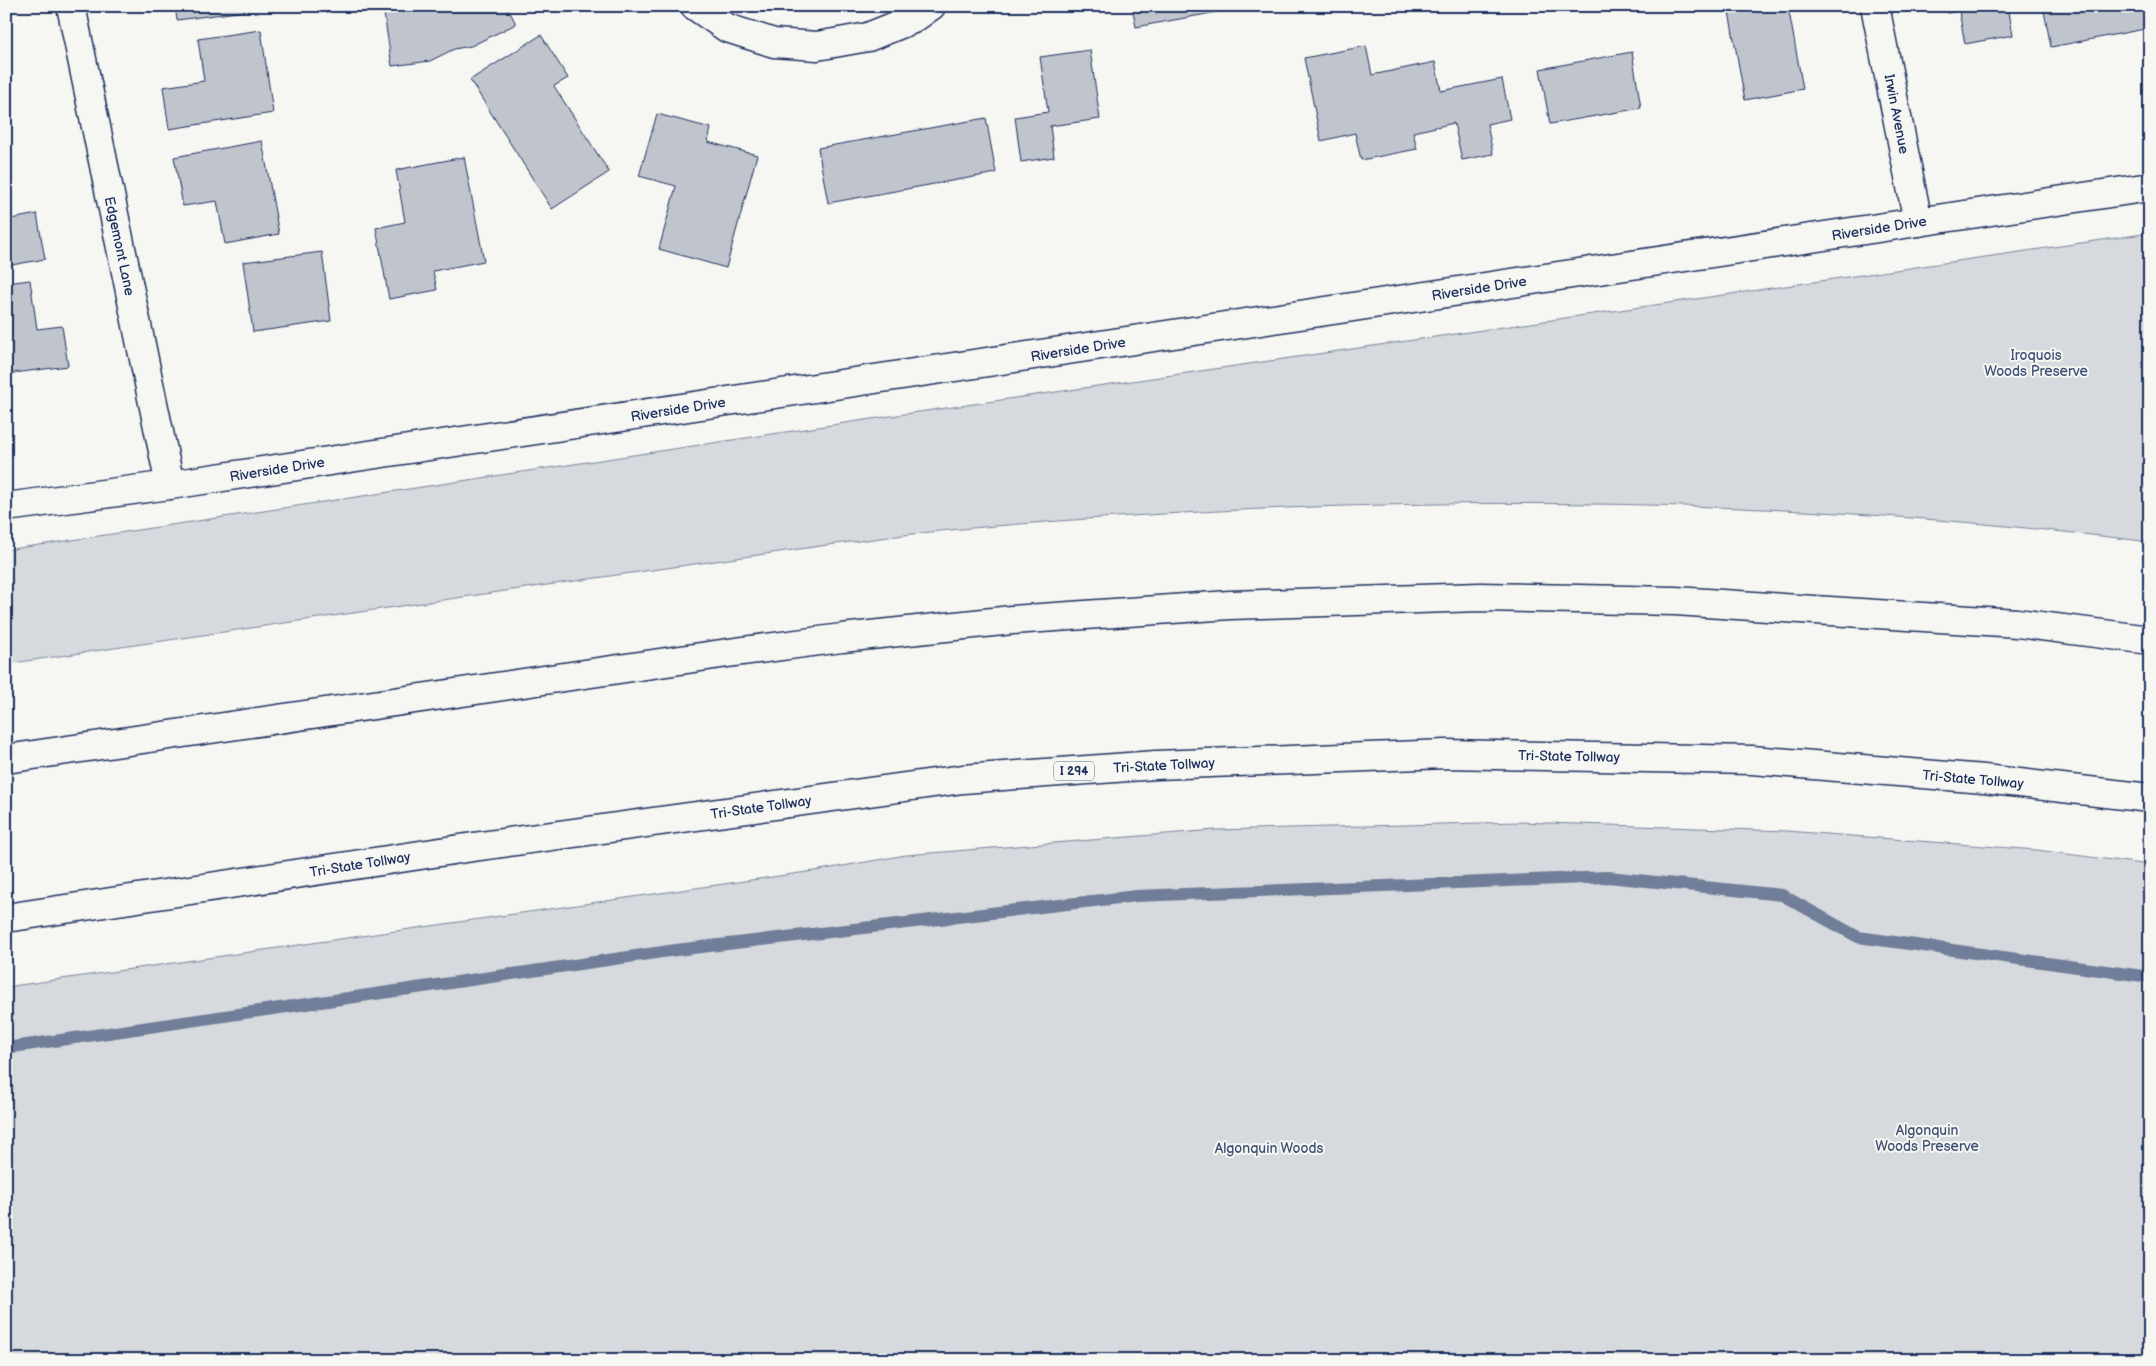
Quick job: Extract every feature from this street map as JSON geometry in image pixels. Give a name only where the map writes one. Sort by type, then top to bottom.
[{"type":"main road","name":"Edgemont Lane","points":[[71,6],[170,485]]},
{"type":"main road","points":[[695,6],[727,28],[774,43],[817,46],[868,37],[913,19],[931,6]]},
{"type":"main road","name":"Irwin Avenue","points":[[1875,6],[1918,222]]},
{"type":"main road","name":"Riverside Drive","points":[[6,507],[170,485],[2150,187]]},
{"type":"main road","points":[[6,759],[842,638],[1012,620],[1230,605],[1480,597],[1675,601],[2017,623],[2150,640]]},
{"type":"main road","name":"Tri-State Tollway","points":[[6,918],[473,847],[963,779],[1156,765],[1446,754],[1752,760],[1984,779],[2150,798]]},
{"type":"green space","name":"Iroquois Woods Preserve","points":[[2150,233],[2150,542],[1999,525],[1848,514],[1696,506],[1545,504],[1393,505],[1241,510],[1090,519],[910,534],[6,664],[6,550],[891,416]]},
{"type":"green space","name":"Algonquin Woods","points":[[1518,822],[1787,831],[2037,850],[2150,865],[2150,1360],[6,1360],[6,987],[814,871],[906,855],[1215,830]]},
{"type":"building","points":[[175,6],[245,6],[245,11],[177,20]]},
{"type":"building","points":[[507,6],[516,24],[471,46],[454,49],[430,61],[392,66],[383,7]]},
{"type":"building","points":[[1132,6],[1228,6],[1228,10],[1136,27]]},
{"type":"building","points":[[1728,6],[1788,6],[1803,89],[1745,100]]},
{"type":"building","points":[[1946,6],[2008,6],[2013,35],[1965,44],[1959,11],[1947,13]]},
{"type":"building","points":[[2043,6],[2150,6],[2150,28],[2051,47]]},
{"type":"building","points":[[261,30],[273,113],[169,129],[163,87],[204,81],[198,39]]},
{"type":"building","points":[[541,35],[568,78],[554,86],[609,172],[552,209],[470,80]]},
{"type":"building","points":[[1366,46],[1372,75],[1435,62],[1441,91],[1502,79],[1510,119],[1487,124],[1493,154],[1462,160],[1454,123],[1413,132],[1417,149],[1361,160],[1355,133],[1321,141],[1304,58]]},
{"type":"building","points":[[1090,50],[1100,119],[1050,126],[1054,157],[1021,162],[1015,117],[1048,112],[1040,57]]},
{"type":"building","points":[[1632,52],[1641,108],[1550,124],[1540,69]]},
{"type":"building","points":[[6,54],[12,97],[6,97]]},
{"type":"building","points":[[657,114],[711,128],[708,142],[757,155],[726,268],[659,249],[676,186],[639,176]]},
{"type":"building","points":[[986,118],[996,173],[828,203],[818,148]]},
{"type":"building","points":[[262,141],[279,234],[225,244],[217,201],[183,206],[174,157]]},
{"type":"building","points":[[464,157],[484,261],[433,271],[437,290],[389,299],[376,228],[405,222],[396,170]]},
{"type":"building","points":[[37,214],[45,259],[6,266],[6,220]]},
{"type":"building","points":[[322,252],[331,321],[253,332],[243,262]]},
{"type":"building","points":[[30,280],[37,329],[62,326],[68,366],[6,374],[6,283]]},
{"type":"waterway","points":[[6,1048],[676,950],[1136,896],[1608,877],[1782,895],[1858,937],[2150,977]]},
{"type":"park label","name":"Algonquin Woods Preserve","points":[[1927,1138]]}]
